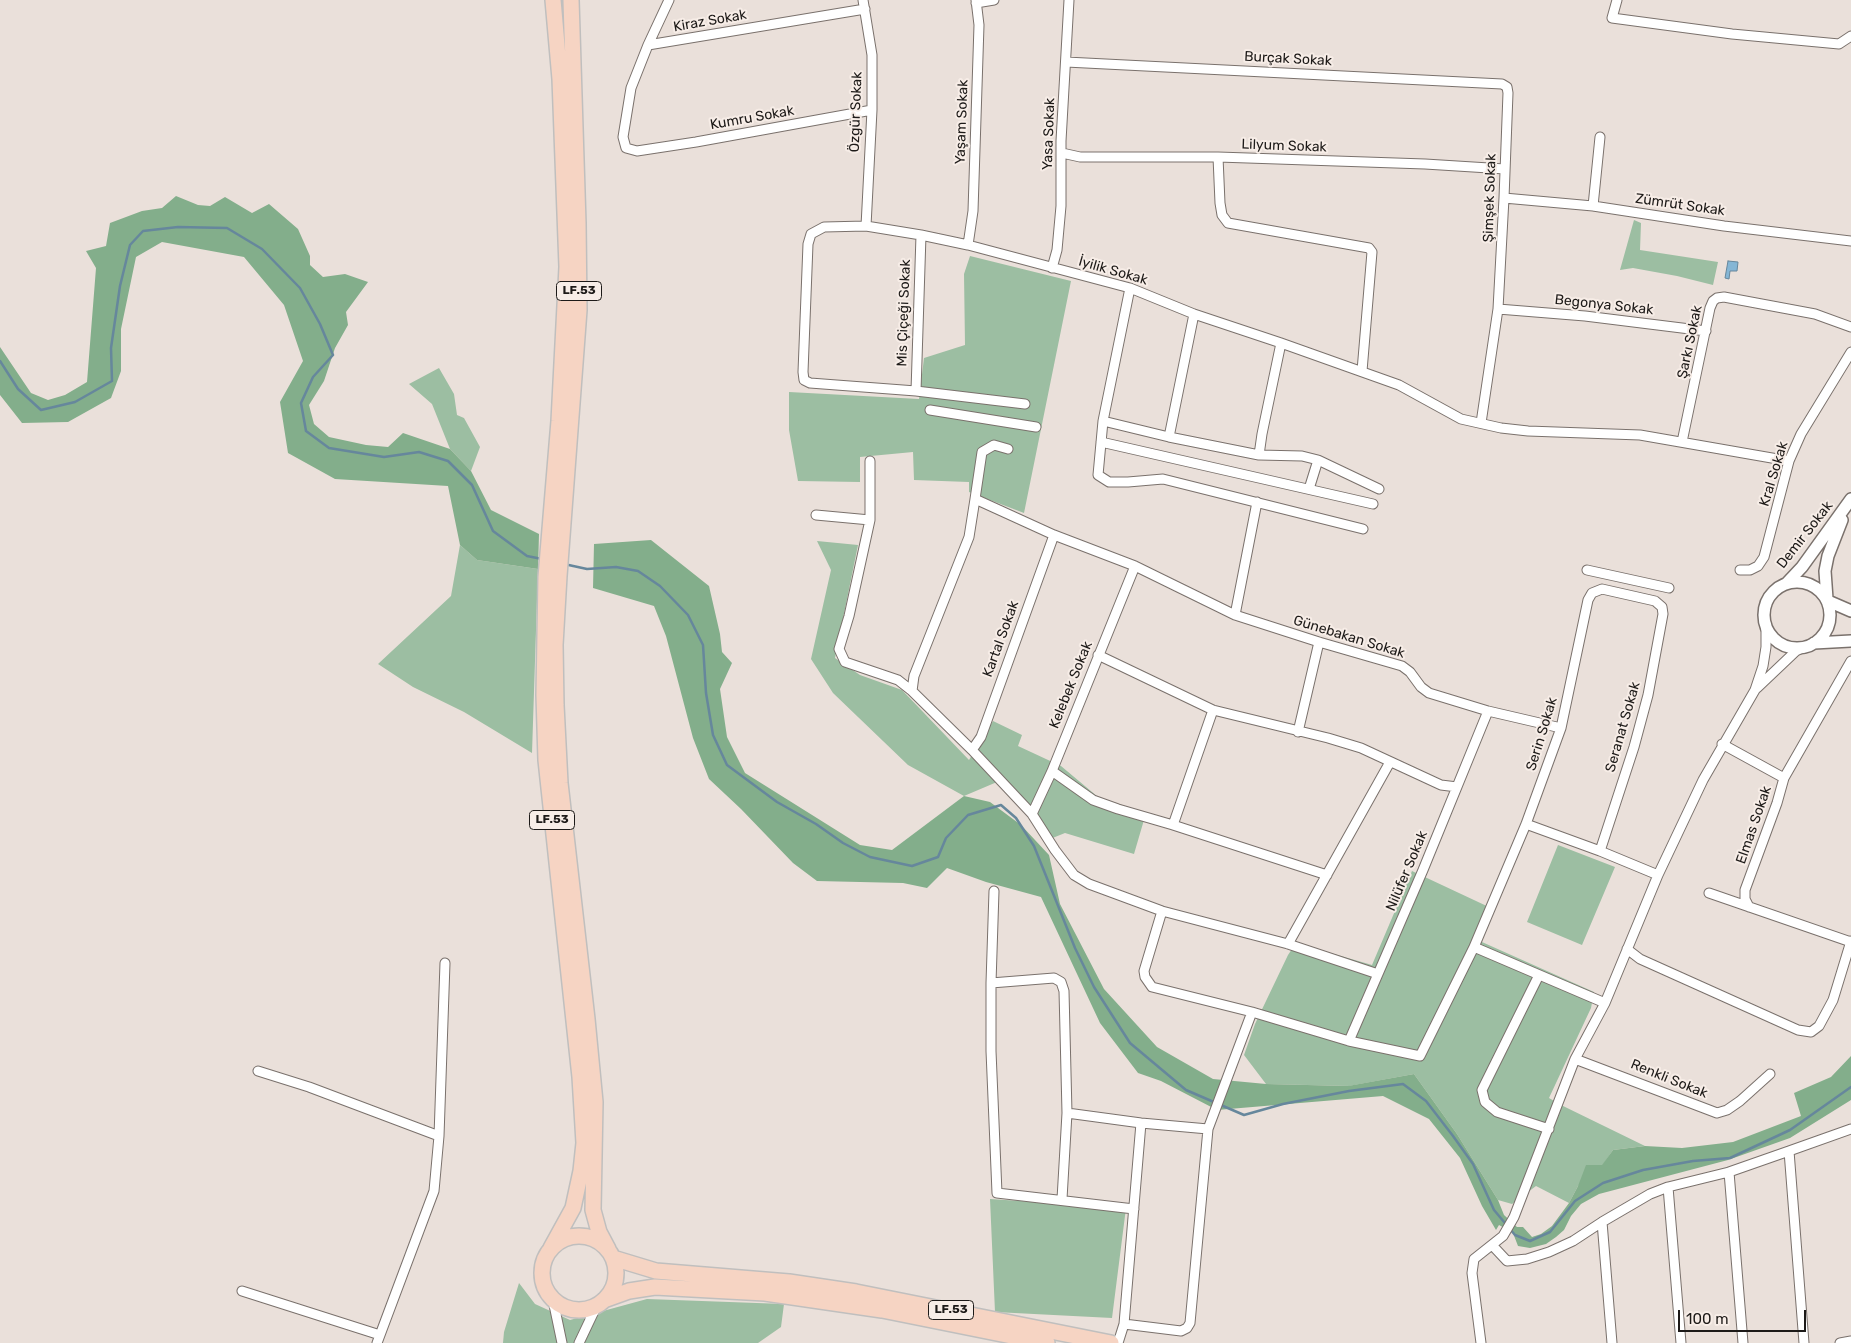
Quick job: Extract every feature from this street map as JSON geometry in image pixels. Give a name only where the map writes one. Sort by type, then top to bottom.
[{"type":"highway","name":"LF.53","points":[[553,0],[560,79],[567,268],[554,546],[544,654],[546,760],[578,1055],[584,1143],[581,1171],[573,1208],[545,1258],[542,1274],[546,1291],[553,1300],[574,1310],[586,1309],[629,1291],[654,1286],[765,1293],[882,1310],[1047,1343]]},
{"type":"highway","name":"LF.53","points":[[554,546],[579,310],[578,223],[570,0]]},
{"type":"highway","name":"LF.53","points":[[552,576],[560,783],[588,1018],[595,1102],[594,1210],[600,1232],[616,1267],[614,1285],[600,1303]]},
{"type":"highway","name":"LF.53","points":[[551,1248],[559,1241],[569,1237],[590,1237],[600,1242],[610,1254],[656,1271],[789,1282],[856,1292],[1111,1343]]},
{"type":"street","points":[[648,46],[669,0]]},
{"type":"street","points":[[976,1],[994,0]]},
{"type":"street","name":"Yasa Sokak","points":[[1052,268],[1058,250],[1062,206],[1062,153],[1069,0]]},
{"type":"street","points":[[1617,0],[1612,18],[1732,34],[1839,44],[1851,36]]},
{"type":"street","name":"Yaşam Sokak","points":[[968,245],[973,211],[979,34],[976,1]]},
{"type":"street","name":"Kiraz Sokak","points":[[648,46],[864,4]]},
{"type":"street","name":"Özgür Sokak","points":[[864,4],[872,55],[872,110],[866,226]]},
{"type":"street","name":"Kumru Sokak","points":[[648,46],[631,88],[623,137],[626,148],[637,151],[872,110]]},
{"type":"street","name":"Burçak Sokak","points":[[1066,62],[1502,84],[1507,87]]},
{"type":"street","name":"Şimşek Sokak","points":[[1481,423],[1498,309],[1507,87]]},
{"type":"street","points":[[1593,206],[1600,137]]},
{"type":"street","name":"Lilyum Sokak","points":[[1062,153],[1080,157],[1218,157],[1425,164],[1505,169]]},
{"type":"street","points":[[1218,157],[1220,203],[1222,215],[1228,223],[1369,248],[1372,252],[1362,372]]},
{"type":"street","name":"Zümrüt Sokak","points":[[1504,198],[1593,206],[1724,226],[1851,241]]},
{"type":"street","name":"İyilik Sokak","points":[[916,391],[810,383],[804,380],[808,244],[811,234],[824,227],[866,226],[921,235],[968,245],[1130,288],[1194,314],[1399,386],[1461,419],[1501,428],[1528,431],[1640,434],[1789,461]]},
{"type":"street","name":"Mis Çiçeği Sokak","points":[[916,391],[921,235]]},
{"type":"street","points":[[1130,288],[1103,421],[1098,475],[1109,482],[1163,479],[1363,529]]},
{"type":"street","name":"Şarkı Sokak","points":[[1682,442],[1713,301],[1724,297],[1815,314],[1851,327]]},
{"type":"street","name":"Begonya Sokak","points":[[1498,309],[1585,316],[1706,331]]},
{"type":"street","points":[[1169,437],[1194,314]]},
{"type":"street","points":[[1259,455],[1281,343]]},
{"type":"street","name":"Kral Sokak","points":[[1740,570],[1750,570],[1758,566],[1764,557],[1789,461],[1801,434],[1851,352]]},
{"type":"street","points":[[916,391],[1025,404]]},
{"type":"street","points":[[930,410],[1036,428]]},
{"type":"street","points":[[1103,421],[1169,437],[1259,455],[1302,456],[1318,460],[1379,489]]},
{"type":"street","points":[[1101,442],[1373,504]]},
{"type":"street","points":[[912,691],[914,676],[969,537],[982,452],[994,445],[1008,449]]},
{"type":"street","points":[[1309,489],[1318,460]]},
{"type":"street","points":[[870,461],[870,520],[849,616],[839,649],[845,662],[898,680],[912,691],[972,750],[1032,814],[1074,875],[1088,884],[1162,911],[1288,944],[1378,974]]},
{"type":"street","name":"Günebakan Sokak","points":[[976,499],[1054,535],[1135,566],[1235,615],[1402,666],[1429,693],[1454,702],[1561,728]]},
{"type":"street","points":[[1235,615],[1257,502]]},
{"type":"street","name":"Demir Sokak","points":[[1786,584],[1802,568],[1849,502]]},
{"type":"street","name":"Demir Sokak","points":[[1827,600],[1825,571],[1828,556],[1849,502]]},
{"type":"street","points":[[816,515],[870,520]]},
{"type":"street","name":"Kartal Sokak","points":[[972,750],[981,737],[1054,535]]},
{"type":"street","name":"Kelebek Sokak","points":[[1032,814],[1052,771],[1135,566]]},
{"type":"street","points":[[1587,570],[1668,588]]},
{"type":"street","points":[[1481,1343],[1472,1273],[1474,1259],[1503,1236],[1514,1217],[1576,1059],[1605,1003],[1658,875],[1722,744],[1755,690],[1796,651],[1821,637],[1827,630],[1830,610],[1827,600],[1814,586],[1805,582],[1786,584],[1777,588],[1770,596],[1764,614],[1766,647],[1755,690]]},
{"type":"street","name":"Serin Sokak","points":[[1349,1041],[1420,1056],[1474,947],[1526,824],[1561,728],[1588,600],[1592,593],[1602,589],[1656,601],[1662,607]]},
{"type":"street","points":[[1827,600],[1851,611]]},
{"type":"street","name":"Seranat Sokak","points":[[1600,851],[1634,747],[1648,695],[1663,614],[1662,607]]},
{"type":"street","points":[[1766,624],[1776,640],[1794,648],[1851,641]]},
{"type":"street","points":[[1298,732],[1319,642]]},
{"type":"street","points":[[1098,655],[1213,710],[1361,748],[1441,785],[1457,787]]},
{"type":"street","name":"Elmas Sokak","points":[[1749,907],[1745,900],[1745,890],[1777,803],[1784,778],[1851,661]]},
{"type":"street","points":[[1173,825],[1213,710]]},
{"type":"street","name":"Nilüfer Sokak","points":[[1349,1041],[1423,870],[1488,711]]},
{"type":"street","points":[[1722,744],[1784,778]]},
{"type":"street","points":[[1288,944],[1390,762]]},
{"type":"street","points":[[1052,771],[1093,800],[1327,875]]},
{"type":"street","points":[[1526,824],[1658,875]]},
{"type":"street","points":[[994,891],[991,1051],[997,1193],[1134,1209]]},
{"type":"street","points":[[1627,949],[1640,959],[1798,1030],[1811,1032],[1819,1026],[1833,1000],[1851,941],[1709,892]]},
{"type":"street","points":[[1162,911],[1144,971],[1145,978],[1152,986],[1252,1012],[1349,1041]]},
{"type":"street","points":[[1474,947],[1605,1003]]},
{"type":"street","points":[[242,1290],[378,1339],[434,1191],[439,1136],[446,963]]},
{"type":"street","points":[[1538,975],[1482,1090],[1485,1102],[1497,1112],[1549,1129]]},
{"type":"street","points":[[991,983],[1054,978],[1061,982],[1064,991],[1067,1113],[1062,1200]]},
{"type":"street","points":[[1124,1324],[1181,1331],[1187,1328],[1190,1323],[1209,1126],[1252,1012]]},
{"type":"street","name":"Renkli Sokak","points":[[1576,1059],[1717,1113],[1727,1110],[1740,1101],[1770,1074]]},
{"type":"street","points":[[258,1071],[309,1087],[439,1136]]},
{"type":"street","points":[[1067,1113],[1141,1124],[1209,1126]]},
{"type":"street","points":[[1118,1343],[1124,1324],[1141,1124]]},
{"type":"street","points":[[1492,1245],[1507,1260],[1527,1259],[1549,1252],[1573,1241],[1650,1194],[1668,1187],[1729,1172],[1851,1129]]},
{"type":"street","points":[[1789,1151],[1804,1343]]},
{"type":"street","points":[[1729,1172],[1743,1343]]},
{"type":"street","points":[[1668,1187],[1682,1343]]},
{"type":"street","points":[[1602,1222],[1612,1343]]},
{"type":"street","points":[[553,1300],[562,1343]]},
{"type":"street","points":[[579,1343],[600,1303]]},
{"type":"street","points":[[1840,1343],[1851,1340]]},
{"type":"green space","points":[[176,196],[198,205],[210,206],[225,197],[252,213],[269,204],[298,229],[310,256],[310,265],[323,277],[345,274],[368,282],[346,312],[348,325],[335,348],[324,381],[309,405],[314,424],[329,437],[366,445],[388,447],[403,433],[450,449],[471,471],[491,510],[539,534],[538,569],[477,560],[460,545],[448,486],[335,479],[288,453],[280,402],[303,361],[284,305],[244,257],[162,242],[136,257],[121,329],[121,371],[111,398],[68,422],[22,423],[0,395],[0,347],[31,393],[48,400],[65,395],[87,382],[96,268],[86,251],[106,246],[110,223],[142,211],[162,208]]},
{"type":"green space","points":[[1634,220],[1641,223],[1640,250],[1718,262],[1713,285],[1633,268],[1620,270]]},
{"type":"green space","points":[[970,256],[1071,281],[1024,513],[969,492],[969,482],[914,480],[913,452],[860,457],[860,482],[798,481],[789,430],[789,392],[919,399],[924,358],[965,345],[964,274]]},
{"type":"green space","points":[[439,368],[454,394],[457,415],[464,418],[480,447],[471,471],[450,449],[432,404],[409,384]]},
{"type":"green space","points":[[651,540],[709,586],[720,634],[722,652],[732,663],[720,689],[727,737],[745,773],[860,845],[892,850],[964,796],[990,802],[1021,825],[1049,855],[1060,904],[1104,989],[1157,1047],[1213,1079],[1266,1084],[1348,1086],[1414,1074],[1457,1134],[1498,1200],[1504,1215],[1517,1227],[1523,1227],[1532,1237],[1541,1234],[1552,1226],[1569,1203],[1586,1165],[1602,1165],[1613,1150],[1645,1146],[1682,1148],[1733,1142],[1801,1116],[1794,1093],[1831,1077],[1851,1056],[1851,1100],[1790,1138],[1728,1160],[1599,1194],[1581,1204],[1571,1216],[1564,1230],[1556,1237],[1546,1244],[1530,1248],[1518,1246],[1513,1233],[1499,1225],[1496,1230],[1482,1206],[1460,1158],[1429,1119],[1383,1096],[1217,1110],[1161,1081],[1138,1073],[1100,1023],[1041,897],[986,882],[947,868],[927,888],[903,883],[817,881],[793,863],[709,779],[693,738],[666,636],[654,606],[593,588],[594,544]]},
{"type":"green space","points":[[817,541],[858,545],[835,658],[860,675],[902,690],[969,760],[993,721],[1022,735],[1018,746],[1061,766],[1098,797],[1146,813],[1134,854],[1065,833],[1050,839],[997,782],[964,796],[908,765],[833,693],[811,659],[831,570]]},
{"type":"green space","points":[[460,545],[477,560],[538,569],[532,753],[464,712],[413,687],[378,664],[451,596]]},
{"type":"green space","points":[[1558,845],[1615,867],[1582,945],[1527,922]]},
{"type":"green space","points":[[1412,871],[1491,908],[1473,938],[1594,992],[1591,1008],[1549,1098],[1645,1146],[1613,1150],[1602,1166],[1578,1186],[1569,1203],[1536,1186],[1512,1204],[1498,1200],[1457,1134],[1414,1074],[1349,1086],[1266,1084],[1244,1055],[1255,1024],[1288,955],[1296,943],[1372,965]]},
{"type":"green space","points":[[990,1199],[1126,1208],[1112,1318],[995,1312]]},
{"type":"green space","points":[[519,1283],[535,1304],[570,1320],[647,1299],[784,1304],[781,1327],[758,1343],[503,1343],[504,1332]]},
{"type":"water","points":[[1728,261],[1738,262],[1737,271],[1730,271],[1729,279],[1725,278]]},
{"type":"waterway","points":[[0,361],[18,389],[41,410],[75,402],[112,381],[111,348],[120,286],[130,245],[143,231],[178,227],[227,228],[262,249],[300,288],[320,324],[333,355],[313,377],[301,403],[306,431],[329,448],[384,457],[419,452],[448,461],[472,485],[493,531],[527,556],[542,559]]},
{"type":"waterway","points":[[564,564],[587,569],[616,567],[638,571],[660,586],[688,615],[703,645],[706,693],[713,735],[727,765],[777,802],[816,824],[843,843],[870,857],[912,866],[938,857],[946,838],[968,815],[1001,805],[1016,818],[1034,846],[1075,948],[1094,987],[1130,1043],[1186,1090],[1244,1115],[1283,1104],[1349,1091],[1403,1084],[1426,1101],[1453,1136],[1473,1164],[1494,1210],[1515,1235],[1530,1241],[1550,1232],[1575,1201],[1603,1183],[1643,1170],[1693,1161],[1730,1158],[1790,1130],[1851,1087]]}]
